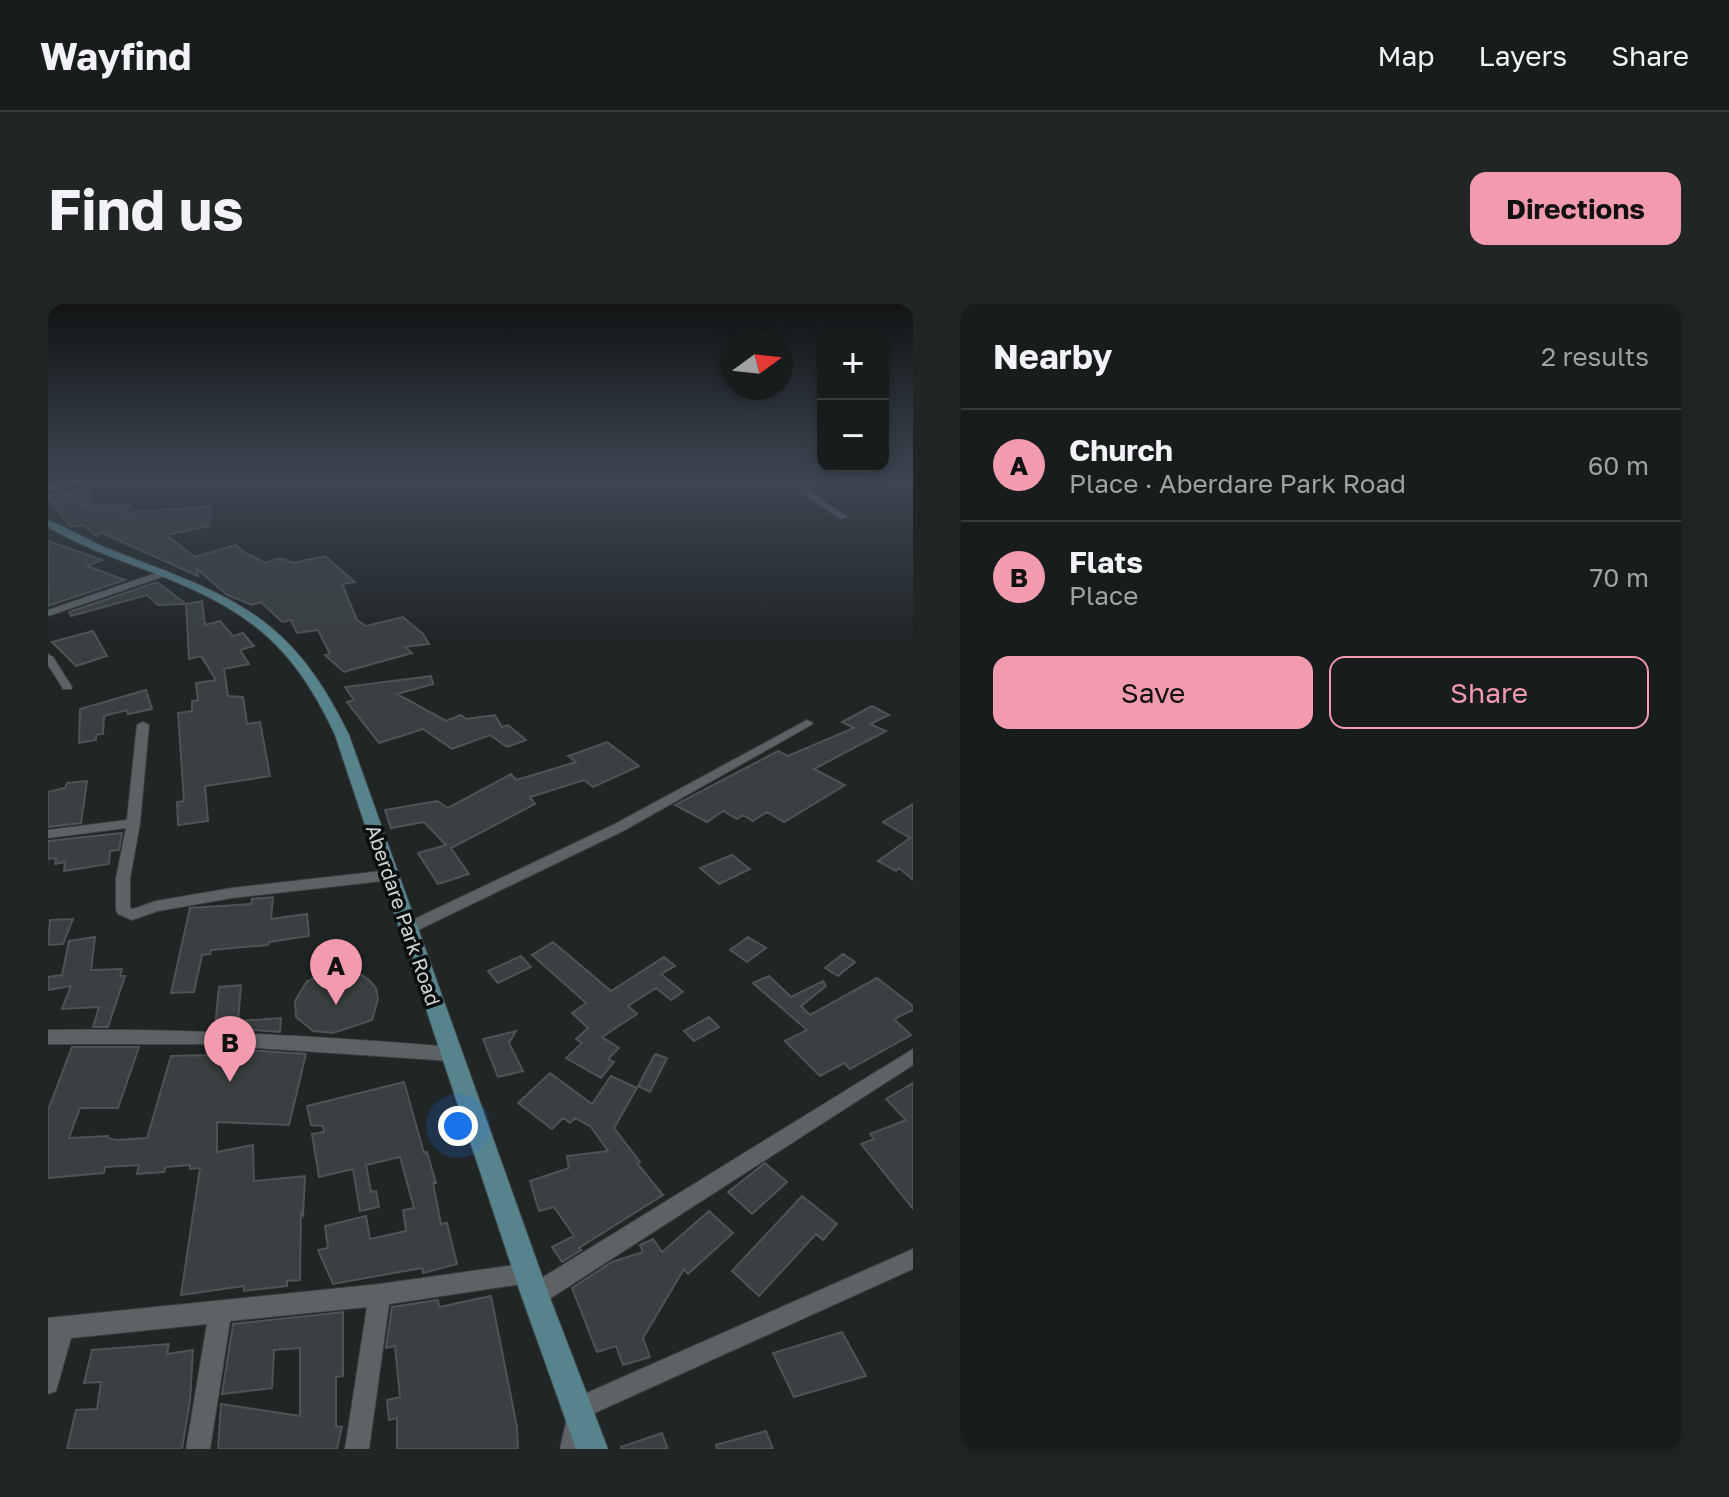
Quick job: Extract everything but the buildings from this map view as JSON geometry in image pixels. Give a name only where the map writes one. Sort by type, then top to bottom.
[{"type":"street","name":"Aberdare Park Road","points":[[69,534],[228,602],[280,639],[320,687],[342,735],[535,1295],[592,1449]]},
{"type":"street","points":[[48,613],[165,573]]},
{"type":"street","points":[[48,657],[67,687]]},
{"type":"street","points":[[409,928],[620,827],[807,723]]},
{"type":"street","points":[[143,725],[122,896],[123,910],[132,915],[156,906],[232,893],[391,875]]},
{"type":"street","points":[[48,834],[133,823]]},
{"type":"street","points":[[48,1037],[113,1035],[285,1040],[452,1054]]},
{"type":"street","points":[[535,1295],[913,1056]]},
{"type":"street","points":[[572,1449],[579,1408],[913,1259]]},
{"type":"street","points":[[48,1383],[56,1328],[380,1295],[529,1273]]},
{"type":"street","points":[[357,1449],[380,1295]]},
{"type":"street","points":[[198,1449],[220,1313]]},
{"type":"place","name":"Church","points":[[336,1005]]},
{"type":"place","name":"Flats","points":[[230,1082]]}]
